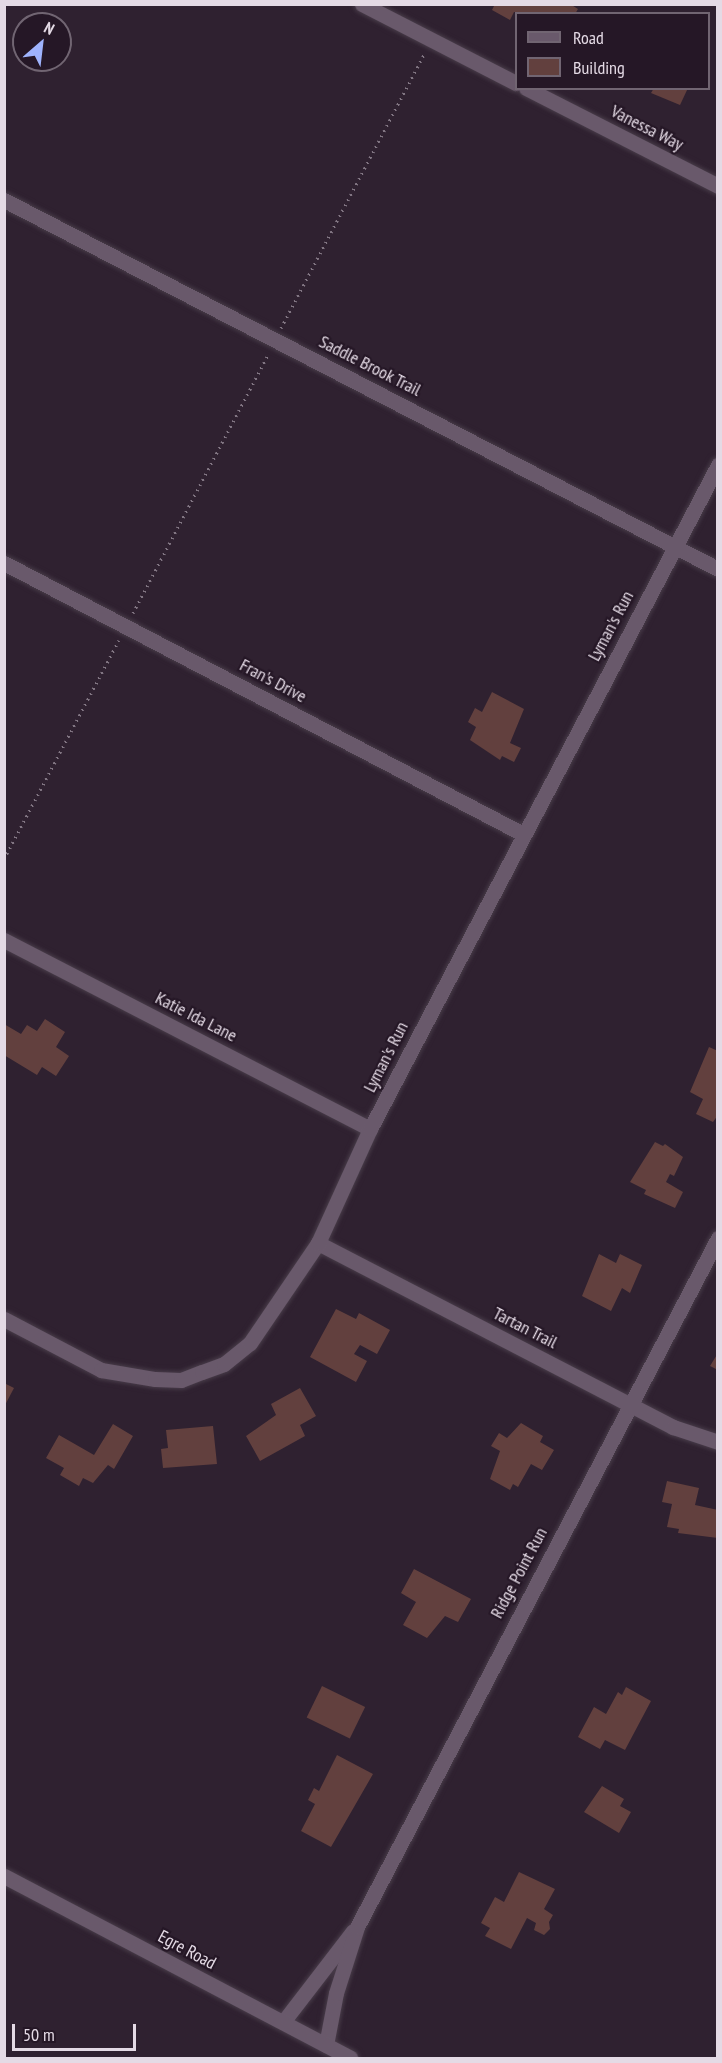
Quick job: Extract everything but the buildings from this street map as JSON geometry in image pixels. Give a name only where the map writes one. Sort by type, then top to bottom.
[{"type":"street","points":[[362,4],[515,82]]},
{"type":"street","name":"Vanessa Way","points":[[530,90],[717,186]]},
{"type":"street","name":"Saddle Brook Trail","points":[[4,200],[717,569]]},
{"type":"street","points":[[676,547],[717,465]]},
{"type":"street","name":"Lyman's Run","points":[[4,1319],[101,1370],[181,1380],[224,1364],[250,1342],[318,1243],[370,1129],[523,834],[676,547]]},
{"type":"street","name":"Fran's Drive","points":[[4,563],[523,834]]},
{"type":"street","name":"Katie Ida Lane","points":[[4,940],[370,1129]]},
{"type":"street","name":"Ridge Point Run","points":[[326,2045],[336,1993],[357,1927],[717,1238]]},
{"type":"street","name":"Tartan Trail","points":[[318,1243],[673,1427],[717,1442]]},
{"type":"street","name":"Egre Road","points":[[4,1876],[350,2058]]},
{"type":"street","name":"Ridge Point Run","points":[[283,2022],[357,1927]]},
{"type":"path","points":[[4,859],[432,40]]}]
